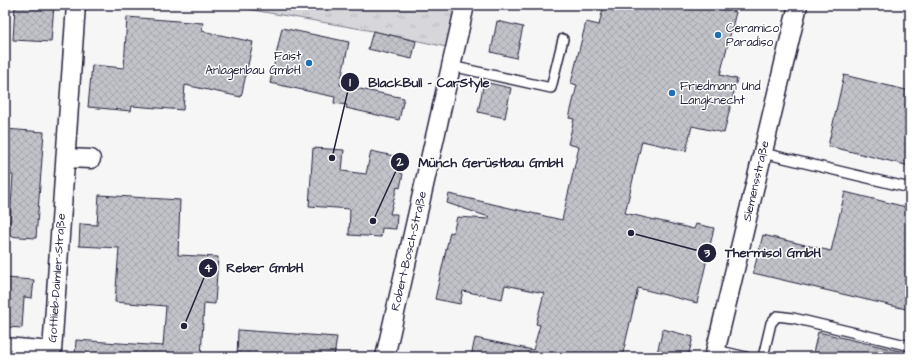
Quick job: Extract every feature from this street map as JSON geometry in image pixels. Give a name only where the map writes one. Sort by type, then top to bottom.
[{"type":"street","name":"Gottlieb-Daimler-Straße","points":[[5,347],[52,351],[76,5]]},
{"type":"street","name":"Robert-Bosch-Straße","points":[[385,357],[465,5]]},
{"type":"street","name":"Siemensstraße","points":[[715,353],[798,5]]},
{"type":"street","points":[[66,158],[91,159]]},
{"type":"lane","points":[[451,66],[551,88],[563,39]]},
{"type":"lane","points":[[763,153],[910,188]]},
{"type":"lane","points":[[763,357],[771,323],[777,316],[793,318],[910,346]]},
{"type":"lane","points":[[715,353],[746,357]]},
{"type":"green space","points":[[224,5],[461,5],[451,48],[373,31]]},
{"type":"building","points":[[15,5],[54,5],[51,42],[13,40]]},
{"type":"building","points":[[604,5],[716,5],[715,7],[736,12],[720,75],[737,79],[724,133],[692,126],[686,151],[642,141],[625,213],[694,229],[696,224],[714,228],[697,303],[638,288],[622,357],[471,357],[475,338],[533,350],[540,325],[536,324],[544,293],[505,285],[502,299],[463,291],[460,304],[435,299],[450,232],[453,233],[457,217],[489,219],[489,217],[447,203],[449,194],[562,220],[579,147],[568,144],[574,119],[569,118],[577,85],[571,83],[586,22],[599,25]]},
{"type":"building","points":[[127,17],[203,23],[202,31],[253,42],[241,97],[185,85],[183,110],[132,106],[131,111],[88,107],[92,65],[124,68]]},
{"type":"building","points":[[497,21],[523,27],[516,58],[491,52]]},
{"type":"building","name":"Faist Anlagenbau GmbH","points":[[282,28],[349,42],[340,85],[404,98],[399,120],[346,108],[347,105],[334,103],[335,97],[270,83]]},
{"type":"building","points":[[373,31],[416,41],[412,59],[368,49]]},
{"type":"building","points":[[844,75],[910,91],[910,166],[828,146]]},
{"type":"building","points":[[484,82],[511,88],[505,118],[478,112]]},
{"type":"building","points":[[5,129],[44,132],[36,238],[5,236],[5,222],[10,222],[13,175],[5,175]]},
{"type":"building","points":[[313,148],[344,150],[342,171],[366,174],[371,151],[403,158],[400,173],[403,174],[400,188],[397,187],[390,214],[397,214],[396,229],[382,228],[381,237],[349,235],[350,209],[309,206]]},
{"type":"building","points":[[845,192],[910,208],[910,310],[753,273],[763,235],[831,251]]},
{"type":"building","points":[[99,195],[180,200],[178,255],[218,257],[215,304],[204,303],[201,357],[75,357],[76,340],[163,346],[166,306],[115,302],[119,248],[79,246],[80,224],[97,225]]},
{"type":"building","points":[[5,278],[34,280],[32,298],[24,297],[22,328],[5,327]]},
{"type":"building","points":[[663,329],[693,337],[688,357],[656,357]]},
{"type":"building","points":[[238,330],[337,337],[334,357],[237,357]]},
{"type":"building","points":[[818,332],[904,352],[904,357],[812,357]]},
{"type":"place","name":"Ceramico Paradiso","points":[[718,35]]},
{"type":"place","name":"Faist Anlagenbau GmbH","points":[[309,63]]},
{"type":"place","name":"Friedmann Und Langknecht","points":[[672,93]]},
{"type":"place","name":"BlackBull - CarStyle","points":[[332,158]]},
{"type":"place","name":"Münch Gerüstbau GmbH","points":[[373,221]]},
{"type":"place","name":"Thermisol GmbH","points":[[631,233]]},
{"type":"place","name":"Reber GmbH","points":[[184,326]]}]
